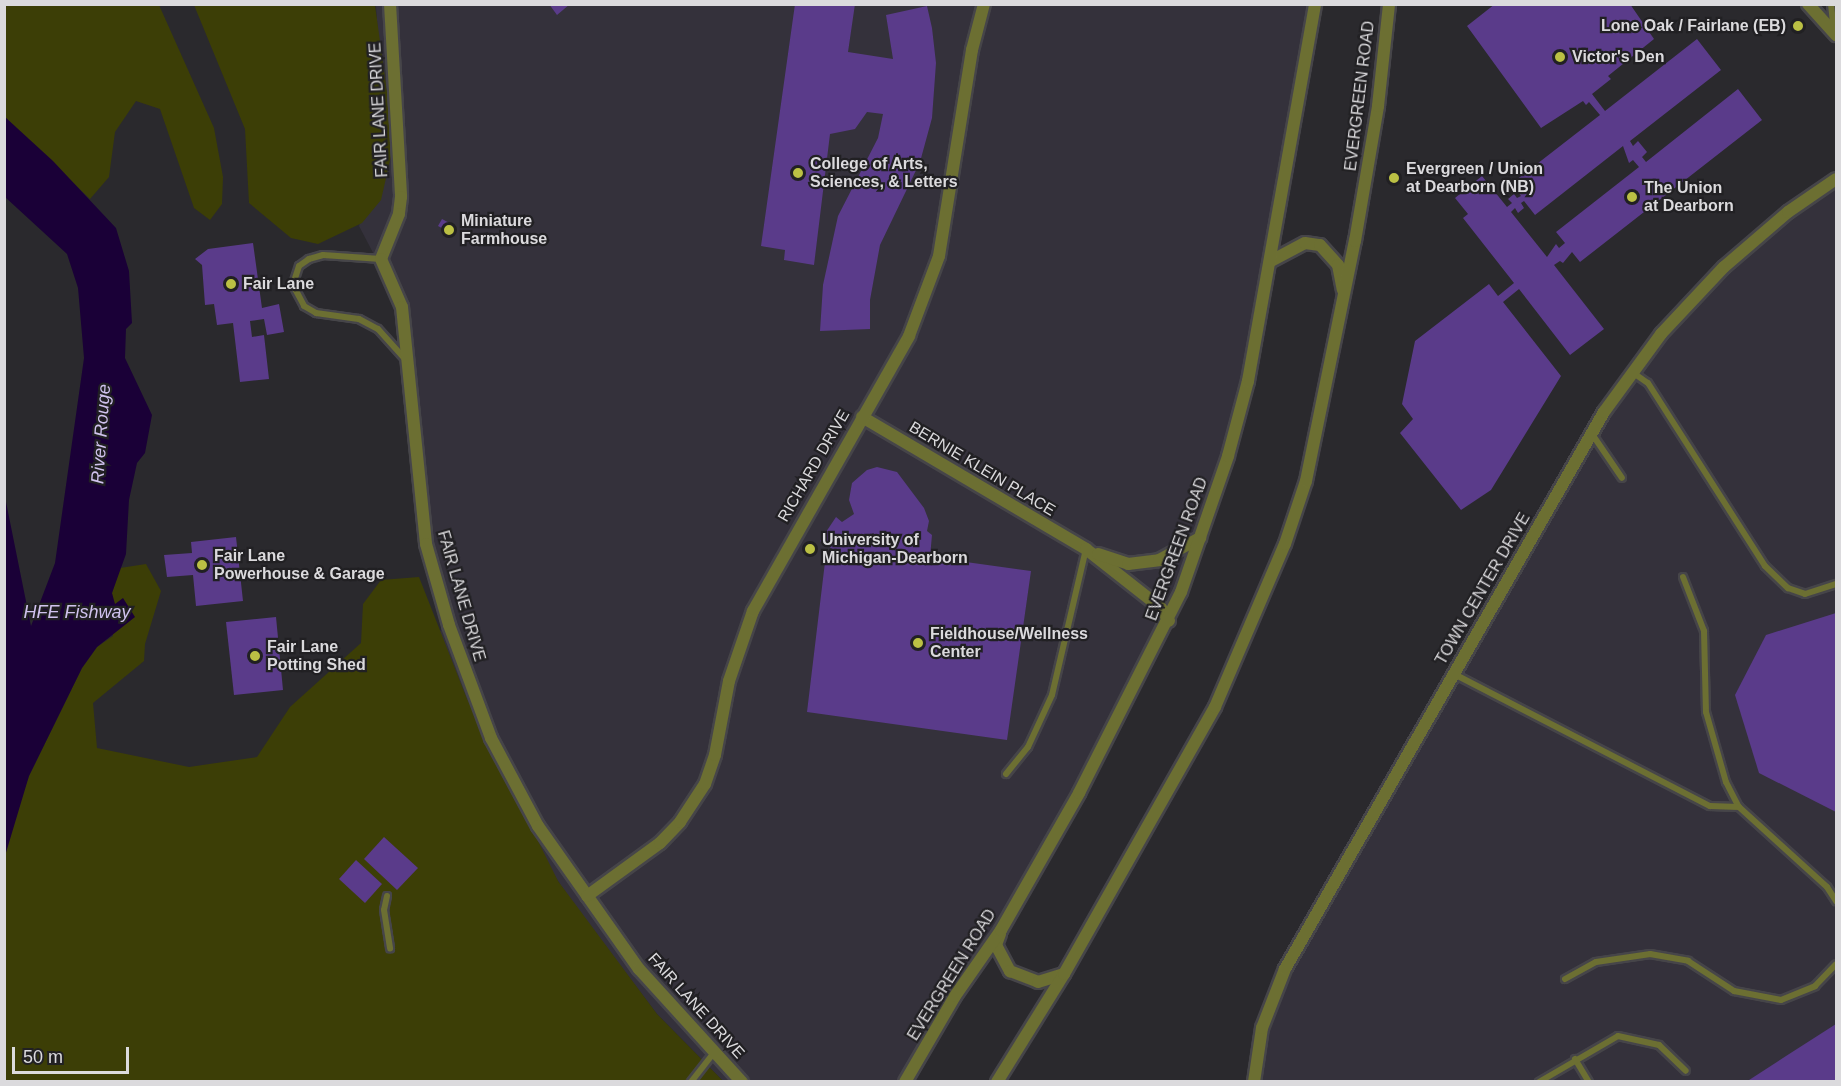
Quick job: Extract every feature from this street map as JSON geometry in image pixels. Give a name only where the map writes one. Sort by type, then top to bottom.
[{"type":"street","name":"FAIR LANE DRIVE","points":[[390,4],[401,197],[399,214],[381,259],[402,308],[426,544],[449,625],[476,700],[509,774],[538,826],[639,969],[742,1082]]},
{"type":"street","name":"RICHARD DRIVE","points":[[587,896],[660,843],[680,822],[705,784],[715,755],[729,681],[753,610],[909,336],[932,280],[947,212],[972,50],[984,4]]},
{"type":"street","name":"EVERGREEN ROAD","points":[[905,1082],[955,996],[1001,930],[1079,793],[1168,621],[1200,538],[1248,381],[1315,4]]},
{"type":"street","name":"EVERGREEN ROAD","points":[[997,1082],[1064,974],[1215,706],[1281,555],[1306,481],[1344,297],[1368,172],[1389,4]]},
{"type":"street","points":[[1808,4],[1835,33]]},
{"type":"street","name":"TOWN CENTER DRIVE","points":[[1254,1082],[1262,1028],[1276,988],[1591,433],[1631,372],[1724,267],[1788,212],[1836,179]]},
{"type":"street","points":[[1271,261],[1305,243],[1320,245],[1338,265],[1344,297]]},
{"type":"street","name":"BERNIE KLEIN PLACE","points":[[862,417],[1086,549],[1161,608],[1168,621]]},
{"type":"street","name":"BERNIE KLEIN PLACE","points":[[1086,549],[1128,564],[1160,560],[1200,538]]},
{"type":"street","points":[[1001,930],[996,945],[1010,971],[1038,982],[1064,974]]},
{"type":"lane","points":[[1832,4],[1835,33]]},
{"type":"lane","points":[[381,259],[323,255],[309,259],[299,266],[293,285],[304,306],[316,313],[359,319],[378,329],[408,362]]},
{"type":"lane","points":[[1631,372],[1648,383],[1766,566],[1788,588],[1805,594],[1836,584]]},
{"type":"lane","points":[[1591,433],[1622,478]]},
{"type":"lane","points":[[1006,774],[1028,747],[1052,695],[1086,549]]},
{"type":"lane","points":[[1683,577],[1704,631],[1706,712],[1726,782],[1739,807],[1827,887],[1836,901]]},
{"type":"lane","points":[[1454,674],[1710,806],[1739,807]]},
{"type":"lane","points":[[387,896],[384,910],[390,950]]},
{"type":"lane","points":[[1564,979],[1596,962],[1650,954],[1688,961],[1734,991],[1781,1000],[1815,987],[1836,964]]},
{"type":"lane","points":[[1539,1082],[1618,1036],[1659,1046],[1686,1071]]},
{"type":"lane","points":[[691,1082],[714,1053]]},
{"type":"lane","points":[[1575,1059],[1589,1082]]},
{"type":"shaded area","points":[[5,5],[159,5],[214,128],[223,177],[222,204],[210,220],[194,208],[160,109],[136,101],[115,132],[109,177],[90,199],[5,117]]},
{"type":"shaded area","points":[[194,5],[375,5],[394,143],[381,200],[362,223],[318,244],[291,238],[249,203],[245,129]]},
{"type":"shaded area","name":"University of Michigan-Dearborn","points":[[376,5],[1311,5],[1245,380],[1225,455],[1175,590],[1067,802],[904,1081],[723,1081],[657,1014],[568,897],[490,772],[437,638],[447,617],[431,561],[402,308],[359,226],[385,145]]},
{"type":"shaded area","points":[[1836,179],[1836,1081],[1254,1082],[1269,1007],[1579,453],[1690,300]]},
{"type":"shaded area","points":[[146,564],[161,591],[145,644],[144,661],[93,703],[97,748],[189,767],[257,757],[290,707],[361,643],[363,604],[381,580],[419,577],[467,699],[558,881],[657,1014],[723,1081],[5,1082],[4,856],[11,826],[29,776],[82,668],[97,647],[113,636],[112,593],[120,568]]},
{"type":"water","name":"HFE Fishway","points":[[5,117],[53,161],[116,228],[129,271],[132,323],[126,329],[125,358],[152,415],[145,453],[137,463],[129,500],[126,554],[112,593],[115,604],[123,598],[135,617],[97,647],[82,668],[29,776],[5,856],[5,497],[31,626],[55,563],[84,358],[78,288],[67,254],[5,197]]},
{"type":"building","points":[[549,4],[570,4],[557,15]]},
{"type":"building","name":"College of Arts, Sciences, & Letters","points":[[795,4],[855,4],[848,52],[893,59],[886,15],[927,6],[936,63],[932,118],[920,162],[880,245],[870,300],[870,329],[820,331],[823,285],[838,216],[878,138],[883,114],[867,112],[855,129],[830,134],[814,265],[784,260],[785,250],[761,246]]},
{"type":"building","points":[[1495,4],[1630,4],[1654,39],[1608,76],[1611,79],[1592,94],[1605,111],[1697,39],[1721,70],[1630,141],[1633,146],[1638,141],[1647,152],[1642,157],[1646,162],[1738,89],[1762,120],[1580,262],[1572,252],[1563,263],[1560,261],[1554,265],[1604,329],[1570,355],[1519,289],[1503,302],[1561,376],[1491,490],[1461,510],[1400,433],[1413,419],[1402,404],[1415,341],[1489,284],[1498,296],[1514,283],[1463,218],[1468,214],[1455,198],[1482,176],[1507,207],[1512,203],[1508,199],[1514,194],[1517,198],[1521,196],[1511,184],[1600,115],[1589,102],[1586,105],[1583,101],[1541,128],[1467,26]],"holes":[[[1623,146],[1629,163],[1633,160],[1639,167],[1556,232],[1565,243],[1559,248],[1556,244],[1547,257],[1511,212],[1515,208],[1518,213],[1524,208],[1521,203],[1524,201],[1535,215]]]},
{"type":"building","name":"Miniature Farmhouse","points":[[442,219],[455,226],[451,233],[438,226]]},
{"type":"building","name":"Fair Lane","points":[[253,243],[262,308],[279,304],[284,332],[267,335],[264,319],[250,321],[252,337],[264,335],[269,379],[240,382],[233,323],[217,325],[214,304],[205,305],[202,265],[195,259],[208,249]]},
{"type":"building","name":"Fieldhouse/Wellness Center","points":[[877,467],[897,472],[924,508],[929,521],[927,531],[932,535],[930,557],[1031,571],[1007,740],[807,712],[825,562],[839,564],[842,555],[820,541],[836,517],[842,522],[854,514],[849,500],[852,483],[867,470]]},
{"type":"building","name":"Fair Lane Powerhouse & Garage","points":[[236,537],[243,601],[196,606],[193,575],[167,577],[164,555],[192,553],[191,542]]},
{"type":"building","points":[[1836,613],[1836,812],[1759,773],[1735,695],[1766,635]]},
{"type":"building","name":"Fair Lane Potting Shed","points":[[276,617],[283,690],[234,695],[226,622]]},
{"type":"building","points":[[384,837],[418,868],[397,890],[364,859]]},
{"type":"building","points":[[356,860],[382,884],[365,903],[339,879]]},
{"type":"building","points":[[1836,1024],[1836,1082],[1746,1082],[1786,1056]]},
{"type":"place","name":"Lone Oak / Fairlane (EB)","points":[[1798,26]]},
{"type":"place","name":"Victor's Den","points":[[1560,57]]},
{"type":"place","name":"College of Arts, Sciences, & Letters","points":[[798,173]]},
{"type":"place","name":"Evergreen / Union at Dearborn (NB)","points":[[1394,178]]},
{"type":"place","name":"The Union at Dearborn","points":[[1632,197]]},
{"type":"place","name":"Miniature Farmhouse","points":[[449,230]]},
{"type":"place","name":"Fair Lane","points":[[231,284]]},
{"type":"place","name":"University of Michigan-Dearborn","points":[[810,549]]},
{"type":"place","name":"Fair Lane Powerhouse & Garage","points":[[202,565]]},
{"type":"place","name":"Fieldhouse/Wellness Center","points":[[918,643]]},
{"type":"place","name":"Fair Lane Potting Shed","points":[[255,656]]},
{"type":"water label","name":"River Rouge","points":[[101,434]]}]
